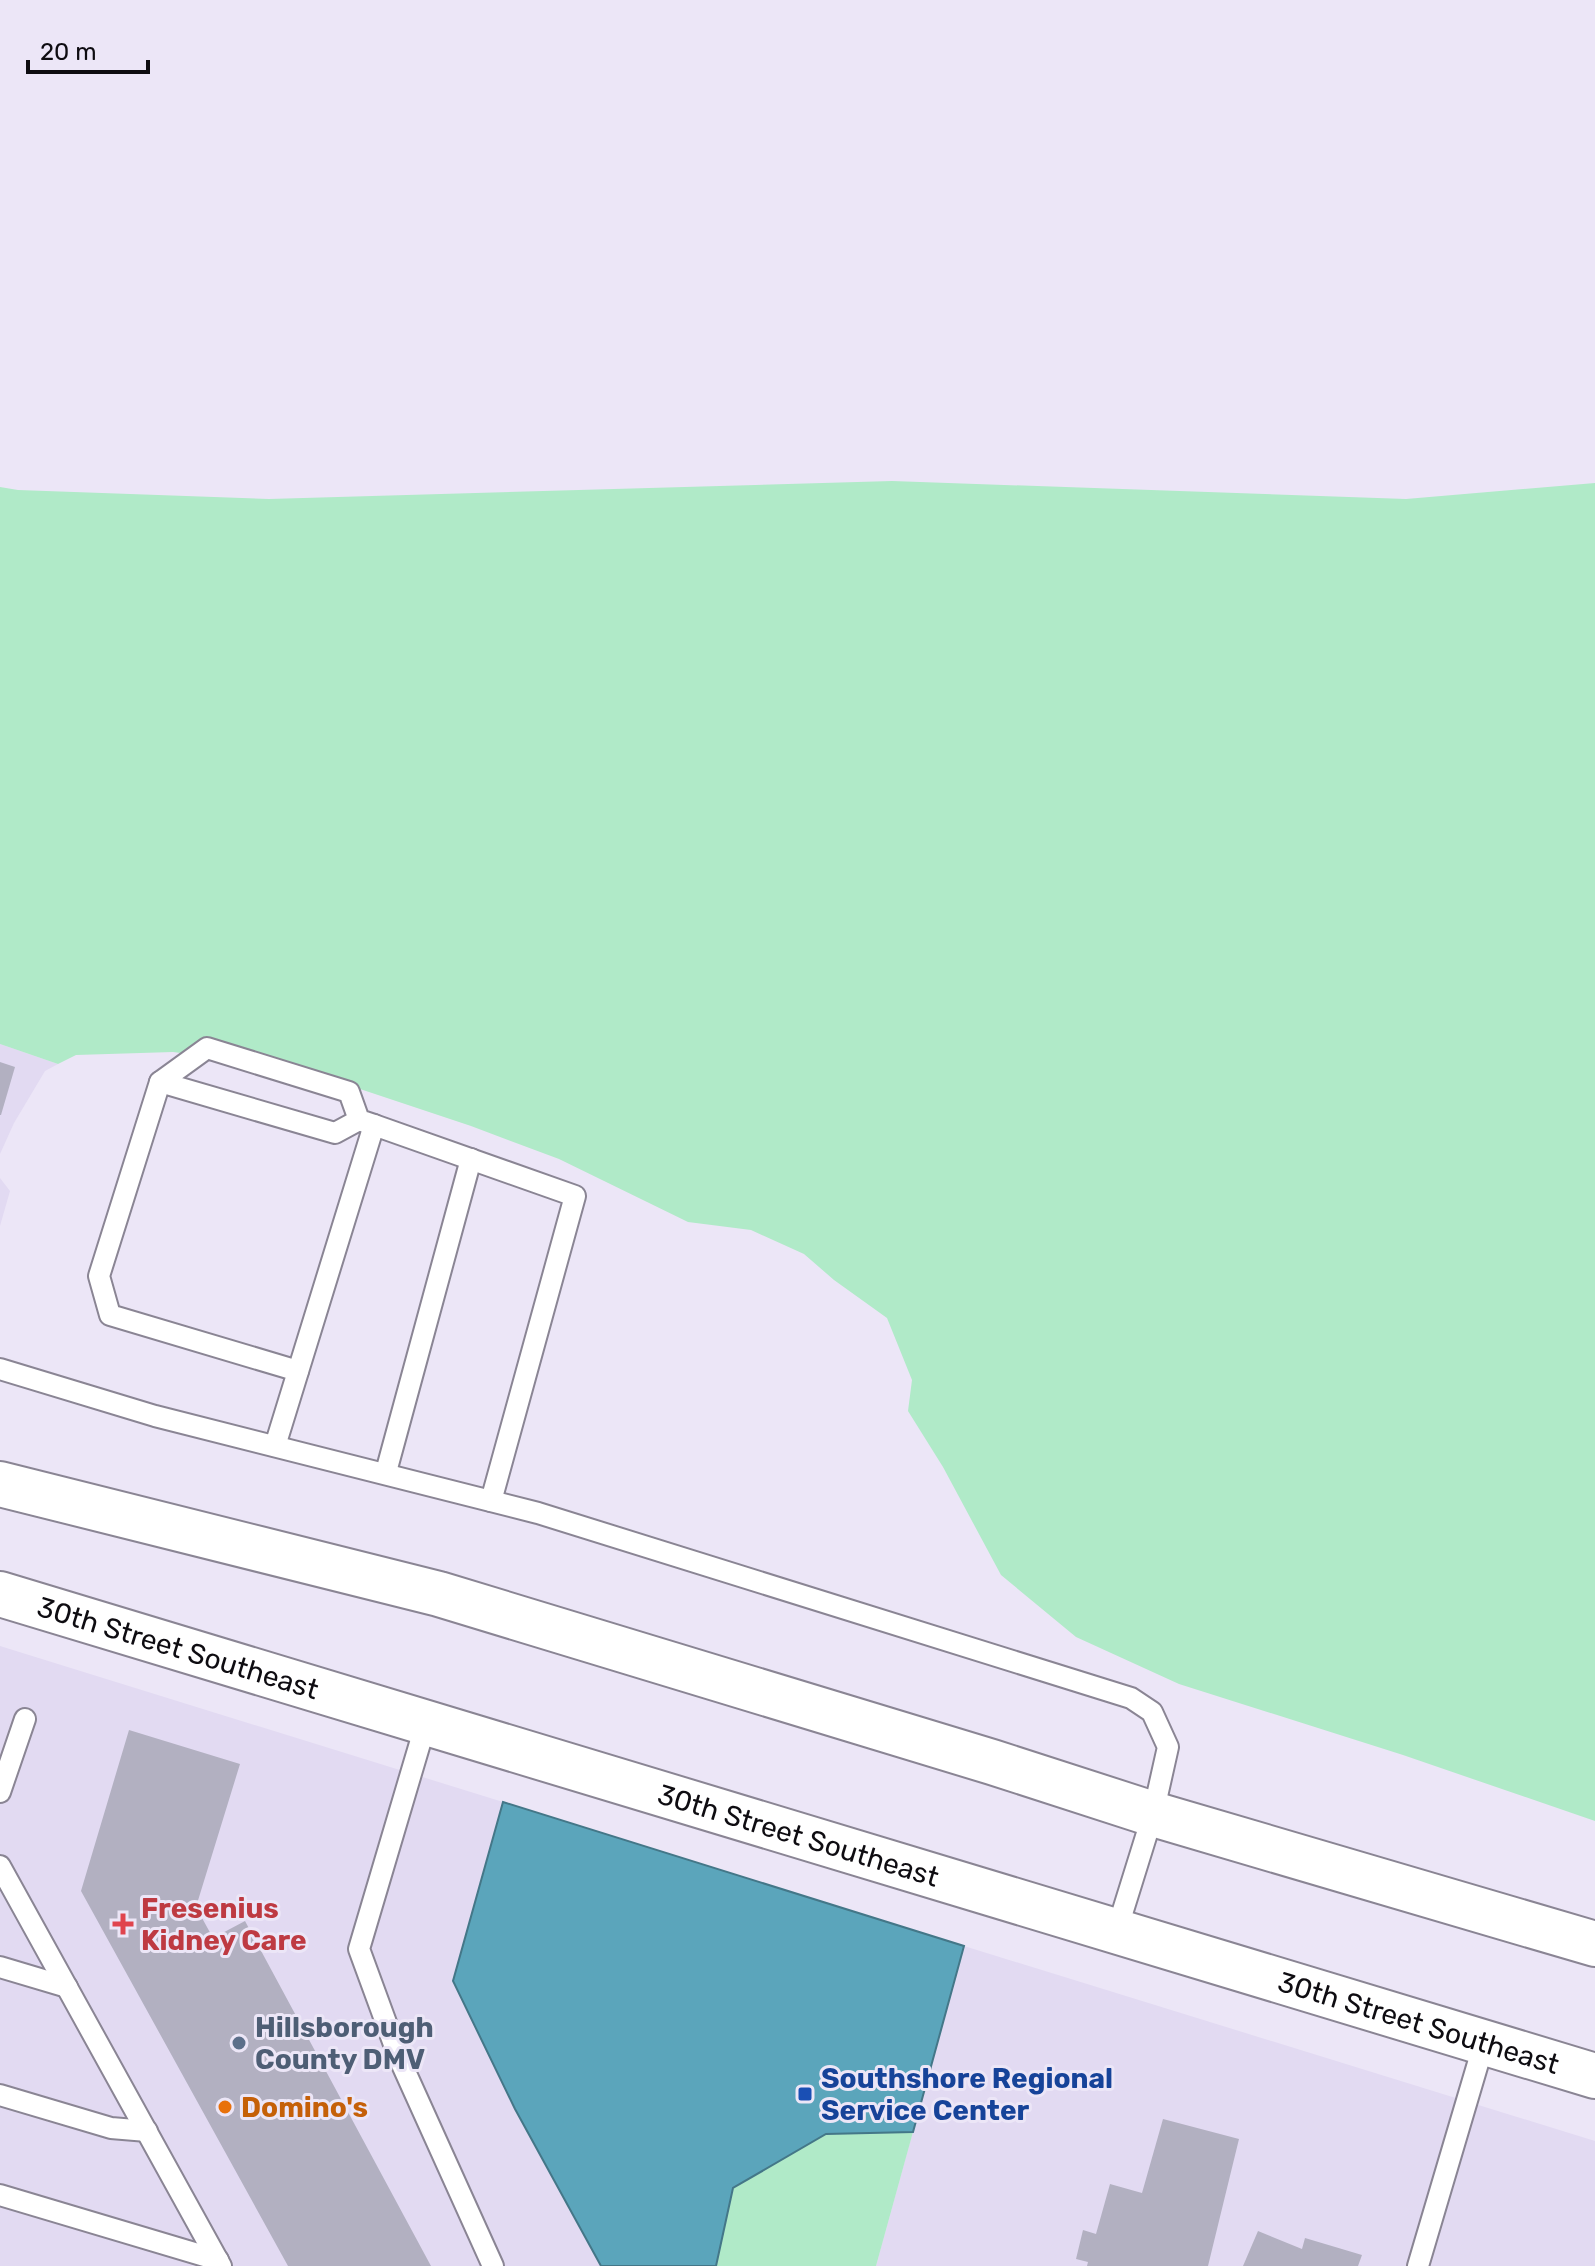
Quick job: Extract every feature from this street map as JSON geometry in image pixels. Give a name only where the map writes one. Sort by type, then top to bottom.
[{"type":"street","points":[[0,1484],[439,1594],[1153,1814],[1595,1944]]},
{"type":"street","name":"30th Street Southeast","points":[[0,1594],[1595,2076]]},
{"type":"lane","points":[[275,1446],[298,1371],[366,1123],[349,1092],[207,1048],[160,1082],[99,1276],[110,1315],[298,1371]]},
{"type":"lane","points":[[160,1082],[335,1133],[366,1123],[575,1196],[491,1501]]},
{"type":"lane","points":[[386,1472],[471,1159]]},
{"type":"lane","points":[[0,1369],[155,1416],[386,1472],[553,1517],[1131,1698],[1152,1712],[1168,1747],[1153,1814],[1116,1933]]},
{"type":"lane","points":[[0,1792],[25,1719]]},
{"type":"lane","points":[[426,1723],[359,1949],[399,2058],[493,2266]]},
{"type":"lane","points":[[0,1866],[220,2263]]},
{"type":"lane","points":[[0,1967],[67,1987]]},
{"type":"lane","points":[[1418,2266],[1484,2043]]},
{"type":"lane","points":[[0,2095],[111,2128],[147,2131]]},
{"type":"lane","points":[[0,2195],[220,2263]]},
{"type":"shaded area","points":[[0,1044],[58,1064],[45,1071],[14,1123],[0,1154]]},
{"type":"shaded area","points":[[0,1178],[10,1191],[0,1226]]},
{"type":"shaded area","points":[[0,1646],[503,1802],[453,1981],[515,2109],[601,2266],[0,2266]]},
{"type":"shaded area","points":[[964,1946],[1595,2141],[1595,2266],[876,2266]]},
{"type":"green space","points":[[892,481],[1406,499],[1595,483],[1595,1821],[1403,1755],[1179,1684],[1076,1637],[1001,1575],[943,1467],[908,1411],[912,1380],[887,1318],[804,1254],[751,1230],[688,1222],[559,1159],[297,1068],[173,1052],[76,1055],[58,1064],[0,1044],[0,487],[269,499]]},
{"type":"green space","points":[[913,2132],[876,2266],[716,2266],[732,2188],[826,2134]]},
{"type":"water","points":[[503,1802],[964,1946],[913,2132],[826,2134],[733,2188],[716,2266],[601,2266],[515,2109],[453,1981]]},
{"type":"building","points":[[0,1062],[15,1067],[1,1115],[0,1115]]},
{"type":"building","points":[[129,1730],[240,1764],[196,1907],[213,1938],[245,1921],[431,2266],[288,2266],[81,1891]]},
{"type":"building","points":[[1163,2119],[1239,2139],[1208,2266],[1087,2266],[1088,2262],[1076,2259],[1083,2230],[1096,2234],[1110,2184],[1142,2193]]},
{"type":"building","points":[[1258,2231],[1302,2249],[1305,2238],[1362,2255],[1358,2266],[1243,2266]]},
{"type":"place","name":"Fresenius Kidney Care","points":[[123,1924]]},
{"type":"place","name":"Hillsborough County DMV","points":[[239,2043]]},
{"type":"place","name":"Southshore Regional Service Center","points":[[805,2094]]},
{"type":"place","name":"Domino's","points":[[225,2107]]}]
